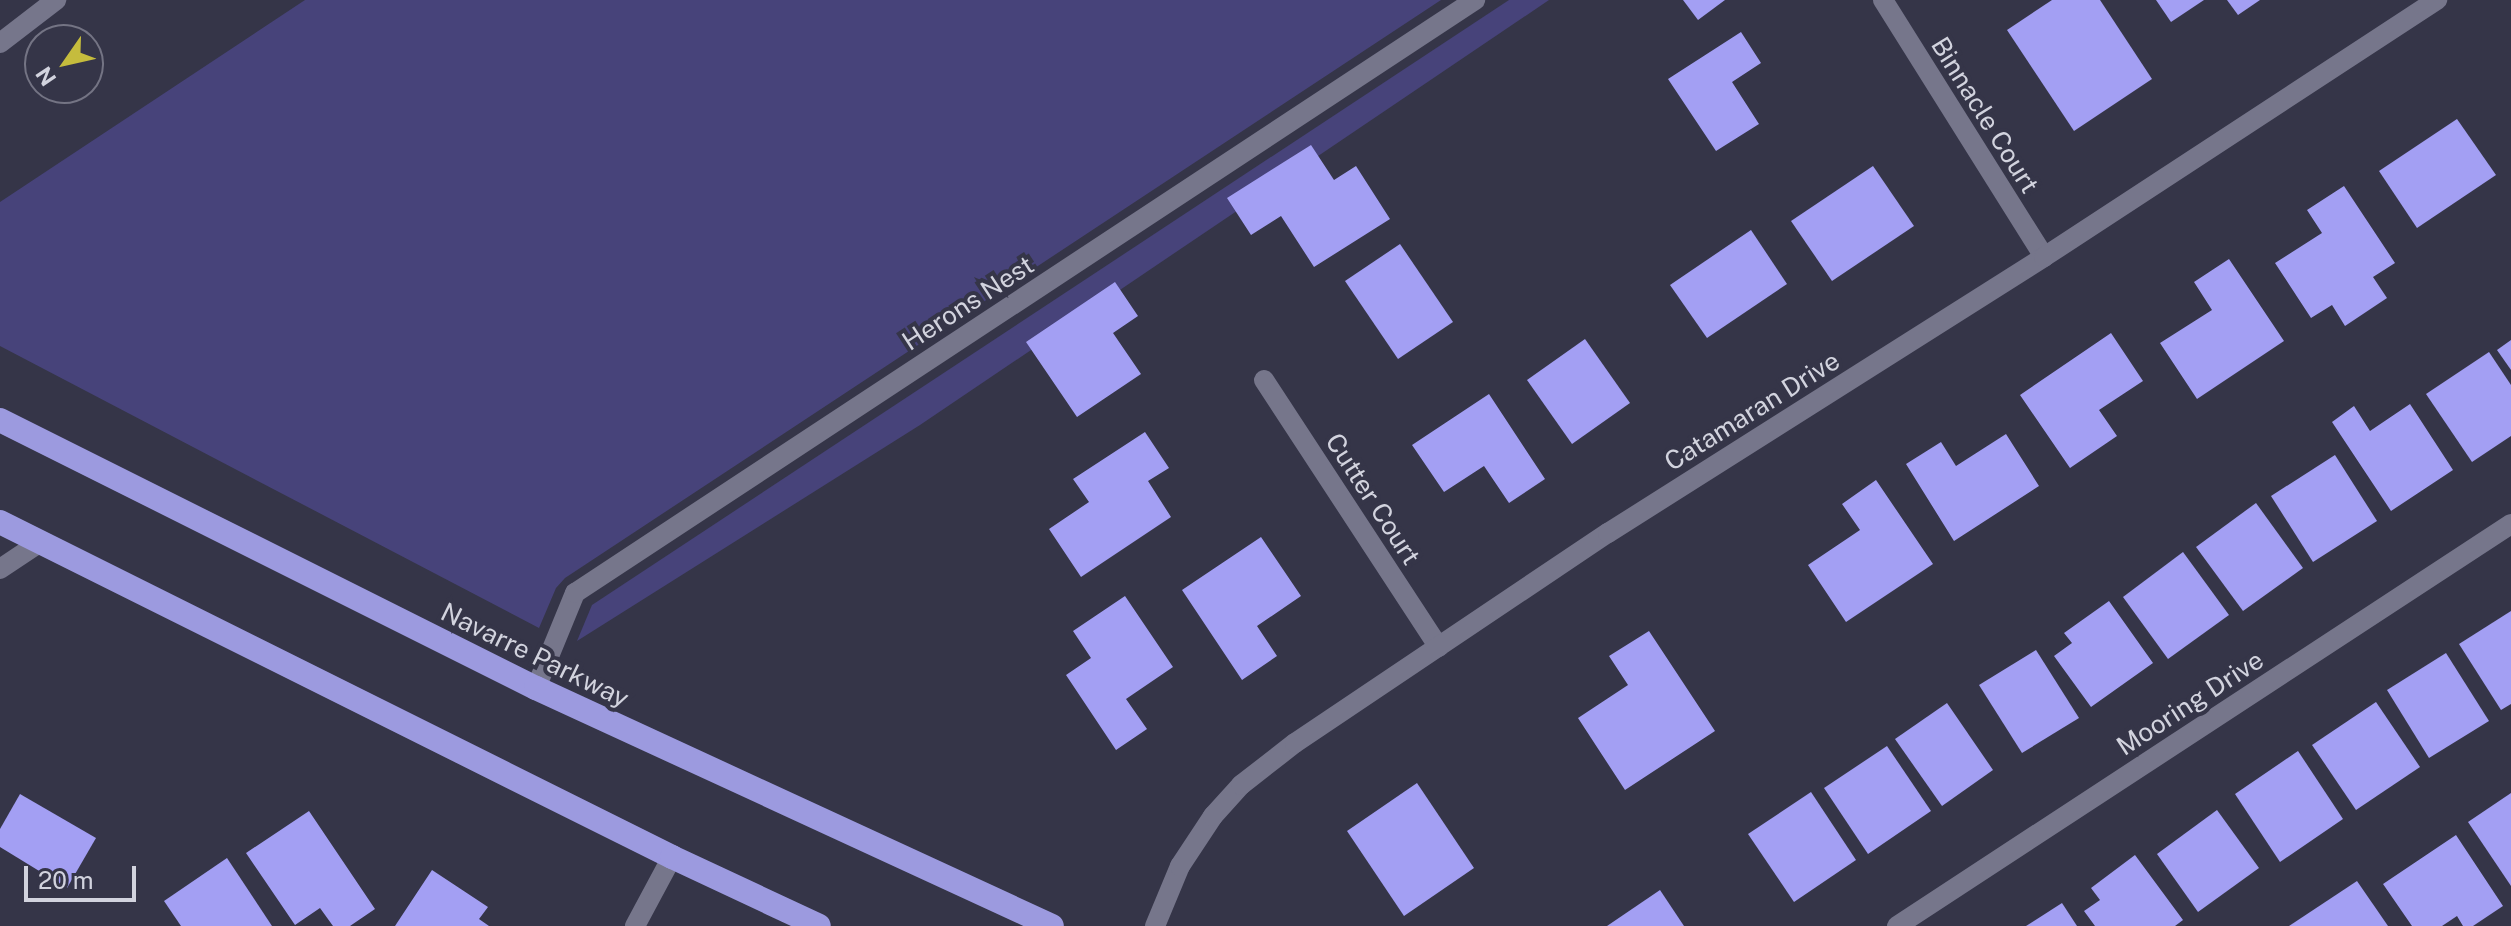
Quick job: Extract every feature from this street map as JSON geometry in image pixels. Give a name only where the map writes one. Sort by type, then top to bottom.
[{"type":"highway","name":"Navarre Parkway","points":[[0,420],[536,688],[1052,926]]},
{"type":"highway","points":[[0,522],[672,857],[819,926]]},
{"type":"street","points":[[0,43],[56,0]]},
{"type":"street","name":"Herons Nest","points":[[536,688],[575,593],[1475,0]]},
{"type":"street","name":"Binnacle Court","points":[[1883,0],[2044,257]]},
{"type":"street","name":"Catamaran Drive","points":[[1155,926],[1180,866],[1213,816],[1241,785],[1295,743],[1608,533],[2044,257],[2437,0]]},
{"type":"street","name":"Cutter Court","points":[[1264,380],[1439,647]]},
{"type":"street","name":"Mooring Drive","points":[[1897,926],[2511,524]]},
{"type":"street","points":[[0,569],[39,543]]},
{"type":"street","points":[[635,926],[672,857]]},
{"type":"shaded area","points":[[305,0],[1441,0],[565,578],[556,588],[539,628],[0,346],[0,202]]},
{"type":"shaded area","points":[[1509,0],[1549,0],[920,425],[577,641],[592,605]]},
{"type":"building","points":[[1683,0],[1725,0],[1698,20]]},
{"type":"building","points":[[2052,0],[2100,0],[2152,79],[2074,131],[2007,30]]},
{"type":"building","points":[[2156,0],[2204,0],[2171,22]]},
{"type":"building","points":[[2227,0],[2260,0],[2238,15]]},
{"type":"building","points":[[1741,32],[1761,63],[1732,82],[1759,124],[1716,151],[1668,79]]},
{"type":"building","points":[[2457,119],[2496,175],[2417,228],[2379,171]]},
{"type":"building","points":[[1311,145],[1334,180],[1356,166],[1390,219],[1314,267],[1281,216],[1251,235],[1227,198]]},
{"type":"building","points":[[1873,166],[1914,226],[1832,281],[1791,221]]},
{"type":"building","points":[[2344,186],[2395,263],[2373,277],[2387,298],[2345,326],[2332,305],[2311,318],[2275,263],[2322,233],[2307,210]]},
{"type":"building","points":[[1751,230],[1787,284],[1707,338],[1670,285]]},
{"type":"building","points":[[1400,244],[1453,322],[1398,359],[1345,281]]},
{"type":"building","points":[[2229,259],[2284,341],[2197,399],[2160,343],[2212,310],[2194,282]]},
{"type":"building","points":[[1115,282],[1138,316],[1113,333],[1141,374],[1077,417],[1026,342]]},
{"type":"building","points":[[2111,333],[2143,381],[2099,410],[2117,436],[2070,468],[2020,395]]},
{"type":"building","points":[[1585,339],[1630,403],[1572,444],[1527,380]]},
{"type":"building","points":[[2511,340],[2511,370],[2497,350]]},
{"type":"building","points":[[2489,352],[2511,385],[2511,436],[2472,462],[2426,394]]},
{"type":"building","points":[[1489,394],[1545,479],[1509,503],[1484,466],[1444,492],[1412,445]]},
{"type":"building","points":[[2410,404],[2453,470],[2391,511],[2332,422],[2354,406],[2370,431]]},
{"type":"building","points":[[1145,432],[1169,468],[1148,481],[1171,517],[1081,577],[1049,529],[1089,502],[1073,479]]},
{"type":"building","points":[[2006,434],[2039,486],[1954,541],[1906,464],[1941,442],[1956,466]]},
{"type":"building","points":[[2335,455],[2377,521],[2313,562],[2271,496]]},
{"type":"building","points":[[1876,480],[1933,564],[1846,622],[1808,565],[1860,530],[1842,504]]},
{"type":"building","points":[[2256,503],[2303,568],[2243,611],[2196,547]]},
{"type":"building","points":[[1261,537],[1301,596],[1257,626],[1277,656],[1242,680],[1182,590]]},
{"type":"building","points":[[2183,552],[2229,615],[2168,659],[2123,597]]},
{"type":"building","points":[[1125,596],[1173,667],[1126,699],[1147,729],[1116,750],[1066,675],[1091,658],[1073,631]]},
{"type":"building","points":[[2109,601],[2153,663],[2091,707],[2054,656],[2072,643],[2064,633]]},
{"type":"building","points":[[2511,611],[2511,704],[2501,710],[2459,644]]},
{"type":"building","points":[[1649,631],[1715,731],[1625,790],[1578,718],[1628,685],[1609,656]]},
{"type":"building","points":[[2036,650],[2079,718],[2022,753],[1979,685]]},
{"type":"building","points":[[2446,653],[2489,721],[2429,758],[2387,690]]},
{"type":"building","points":[[2376,702],[2420,767],[2356,810],[2312,745]]},
{"type":"building","points":[[1947,703],[1993,770],[1942,806],[1895,739]]},
{"type":"building","points":[[1887,746],[1931,811],[1868,854],[1824,788]]},
{"type":"building","points":[[2298,751],[2343,819],[2280,862],[2235,794]]},
{"type":"building","points":[[1417,783],[1474,868],[1404,916],[1347,831]]},
{"type":"building","points":[[1811,792],[1856,860],[1794,902],[1748,834]]},
{"type":"building","points":[[2511,793],[2511,886],[2468,822]]},
{"type":"building","points":[[20,794],[96,838],[67,888],[0,847],[0,829]]},
{"type":"building","points":[[2217,810],[2259,868],[2198,912],[2157,854]]},
{"type":"building","points":[[309,811],[375,909],[350,926],[333,926],[320,908],[295,925],[246,853]]},
{"type":"building","points":[[2456,835],[2503,906],[2473,926],[2463,926],[2457,916],[2442,926],[2412,926],[2383,884]]},
{"type":"building","points":[[2135,855],[2183,920],[2175,926],[2095,926],[2084,911],[2100,900],[2091,888]]},
{"type":"building","points":[[227,858],[272,926],[181,926],[164,901]]},
{"type":"building","points":[[432,870],[488,907],[479,919],[489,926],[395,926]]},
{"type":"building","points":[[2357,881],[2388,926],[2289,926]]},
{"type":"building","points":[[1660,890],[1684,926],[1607,926]]},
{"type":"building","points":[[2062,903],[2077,926],[2026,926]]}]
